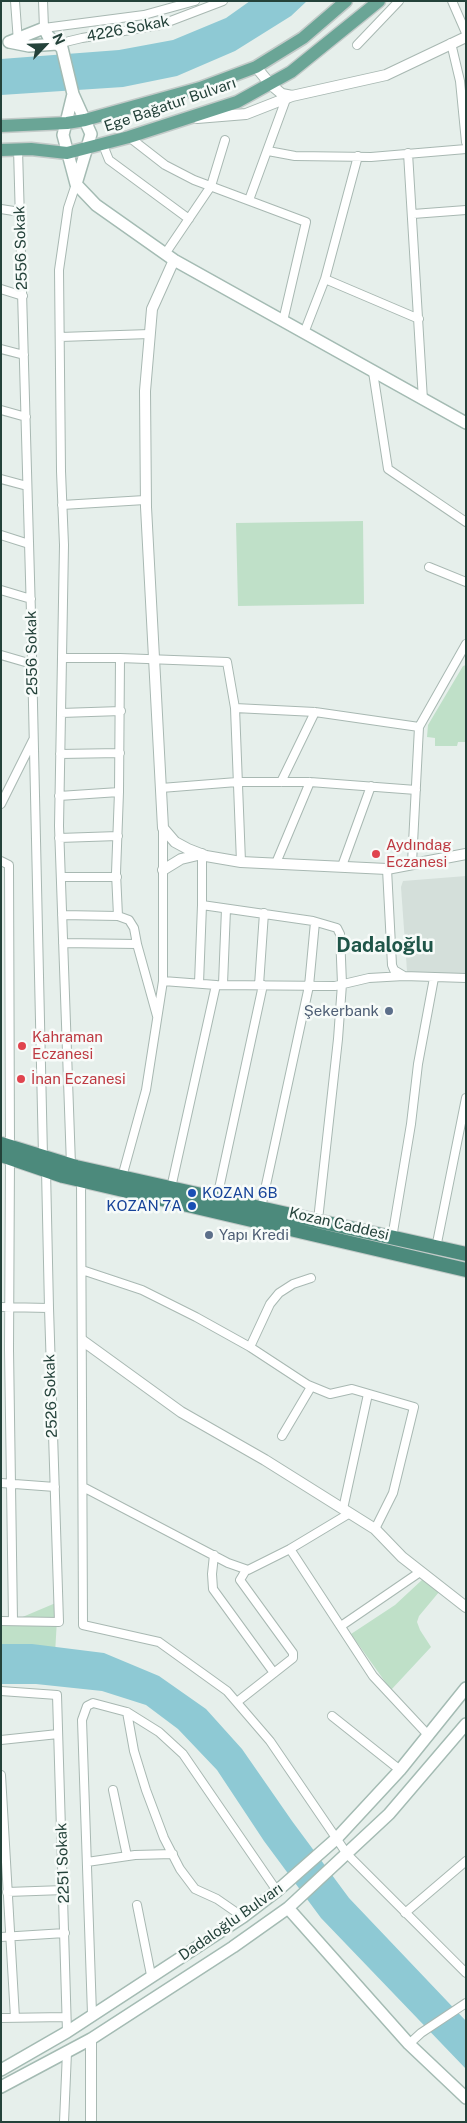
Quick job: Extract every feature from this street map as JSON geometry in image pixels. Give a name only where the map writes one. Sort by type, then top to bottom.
[{"type":"highway","name":"Kozan Caddesi","points":[[6,1151],[45,1163],[81,1180],[466,1270]]},
{"type":"highway","name":"Kozan Caddesi","points":[[45,1163],[71,1165],[466,1254]]},
{"type":"main road","name":"Ege Bağatur Bulvarı","points":[[1,126],[67,123],[85,120],[200,88],[256,67],[303,38],[346,1]]},
{"type":"main road","name":"Ege Bağatur Bulvarı","points":[[1,150],[18,149],[67,153],[87,149],[237,102],[292,72],[379,1]]},
{"type":"main road","points":[[12,42],[44,28],[48,36],[59,46],[73,94],[91,134],[76,184]]},
{"type":"main road","name":"4226 Sokak","points":[[12,42],[29,46],[59,46]]},
{"type":"main road","points":[[73,94],[63,135],[76,184],[96,205],[170,257],[466,424]]},
{"type":"main road","name":"Dadaloğlu Bulvarı","points":[[1,2070],[67,2032],[151,1975],[243,1917],[277,1891],[336,1839],[400,1770],[466,1688]]},
{"type":"main road","name":"Dadaloğlu Bulvarı","points":[[1,2086],[91,2039],[225,1952],[292,1905],[389,1814],[466,1724]]},
{"type":"main road","points":[[292,1905],[409,2044],[466,2098]]},
{"type":"street","points":[[12,42],[15,1]]},
{"type":"street","points":[[43,1],[44,28],[144,15],[195,1]]},
{"type":"street","name":"4226 Sokak","points":[[59,46],[82,38],[160,25],[223,1]]},
{"type":"street","points":[[357,45],[399,1]]},
{"type":"street","points":[[189,118],[246,114],[289,98],[386,75],[466,35],[452,1]]},
{"type":"street","points":[[451,44],[460,81],[466,142]]},
{"type":"street","points":[[256,67],[270,84],[289,98]]},
{"type":"street","points":[[248,200],[289,98]]},
{"type":"street","points":[[129,137],[165,165],[194,180],[306,222],[283,321]]},
{"type":"street","points":[[122,1177],[146,1090],[163,981],[162,788],[145,500],[145,390],[152,309],[170,257],[189,219],[211,186],[225,140]]},
{"type":"street","points":[[103,145],[109,160],[189,219]]},
{"type":"street","name":"2556 Sokak","points":[[18,149],[45,1163]]},
{"type":"street","points":[[268,151],[296,156],[371,157],[466,150]]},
{"type":"street","points":[[408,153],[423,400]]},
{"type":"street","points":[[304,333],[324,279],[358,156]]},
{"type":"street","points":[[71,1165],[59,838],[64,545],[59,270],[68,208],[76,184]]},
{"type":"street","points":[[1,209],[20,212]]},
{"type":"street","points":[[413,214],[466,210]]},
{"type":"street","points":[[324,279],[419,320]]},
{"type":"street","points":[[1,289],[23,296]]},
{"type":"street","points":[[60,337],[150,334]]},
{"type":"street","points":[[1,349],[24,355]]},
{"type":"street","points":[[374,372],[388,469],[466,522]]},
{"type":"street","points":[[1,410],[26,416]]},
{"type":"street","points":[[1,479],[27,486]]},
{"type":"street","points":[[62,505],[145,500]]},
{"type":"street","points":[[1,534],[29,544]]},
{"type":"street","points":[[429,567],[466,582]]},
{"type":"street","points":[[1,590],[31,598]]},
{"type":"street","points":[[412,863],[419,727],[462,659],[466,644]]},
{"type":"street","points":[[1,655],[32,664]]},
{"type":"street","points":[[62,658],[227,662],[235,708],[240,862]]},
{"type":"street","points":[[118,916],[116,877],[120,753],[120,658]]},
{"type":"street","points":[[235,708],[315,712],[419,727]]},
{"type":"street","points":[[61,713],[120,711]]},
{"type":"street","points":[[281,782],[315,712]]},
{"type":"street","points":[[1,804],[34,738]]},
{"type":"street","points":[[60,754],[120,753]]},
{"type":"street","points":[[162,788],[237,782],[310,782],[416,790]]},
{"type":"street","points":[[276,863],[310,782]]},
{"type":"street","points":[[342,866],[372,786]]},
{"type":"street","points":[[59,796],[119,792]]},
{"type":"street","points":[[163,828],[175,842],[202,854],[240,862],[387,869],[466,854]]},
{"type":"street","points":[[59,838],[118,836]]},
{"type":"street","points":[[163,870],[181,859],[202,854]]},
{"type":"street","points":[[199,983],[202,854]]},
{"type":"street","points":[[1,1621],[13,1621],[12,1484],[5,1306],[5,863]]},
{"type":"street","points":[[387,869],[392,965],[398,974],[404,976]]},
{"type":"street","points":[[61,877],[116,877]]},
{"type":"street","points":[[202,905],[315,922],[337,928],[340,934],[342,984],[330,1123],[318,1220]]},
{"type":"street","points":[[171,1188],[220,984],[226,909]]},
{"type":"street","points":[[217,1198],[261,985],[264,913]]},
{"type":"street","points":[[62,915],[118,916],[129,920],[134,928],[158,1019]]},
{"type":"street","points":[[261,1208],[309,986],[315,922]]},
{"type":"street","points":[[63,943],[137,944]]},
{"type":"street","points":[[163,981],[335,986],[369,978],[404,976],[466,978]]},
{"type":"street","points":[[392,1238],[411,1124],[418,1064],[434,978]]},
{"type":"street","points":[[436,1248],[466,1098]]},
{"type":"street","name":"2526 Sokak","points":[[13,1621],[59,1622],[45,1163]]},
{"type":"street","points":[[81,1180],[83,1625],[159,1642],[227,1691],[270,1741],[336,1839],[343,1858],[405,1913],[466,1973]]},
{"type":"street","points":[[82,1270],[142,1290],[250,1347],[311,1387],[330,1394],[352,1389],[414,1407],[393,1493],[375,1529]]},
{"type":"street","points":[[250,1347],[270,1304],[279,1293],[293,1284],[311,1278]]},
{"type":"street","points":[[5,1306],[49,1308]]},
{"type":"street","points":[[82,1341],[180,1412],[265,1460],[375,1529],[402,1557],[466,1606]]},
{"type":"street","points":[[282,1436],[311,1387]]},
{"type":"street","points":[[237,1702],[293,1658],[293,1653],[240,1580],[246,1570],[290,1549],[346,1511],[368,1394]]},
{"type":"street","points":[[1,1484],[54,1487]]},
{"type":"street","points":[[83,1487],[246,1570]]},
{"type":"street","points":[[290,1549],[373,1676],[429,1736]]},
{"type":"street","points":[[214,1555],[213,1589],[274,1673]]},
{"type":"street","points":[[341,1626],[420,1572]]},
{"type":"street","name":"2251 Sokak","points":[[1,1691],[57,1695],[66,1933],[67,2032]]},
{"type":"street","points":[[92,2014],[82,1720],[87,1706],[93,1703],[127,1712],[159,1732],[183,1754],[277,1891]]},
{"type":"street","points":[[127,1712],[134,1751],[146,1790],[164,1838],[180,1869],[196,1889],[217,1899],[243,1917]]},
{"type":"street","points":[[332,1716],[400,1770]]},
{"type":"street","points":[[1,1740],[58,1734]]},
{"type":"street","points":[[1,1775],[7,1892],[5,1937],[15,2018]]},
{"type":"street","points":[[113,1790],[127,1856]]},
{"type":"street","points":[[87,1862],[127,1856],[173,1854]]},
{"type":"street","points":[[405,1913],[466,1862]]},
{"type":"street","points":[[7,1892],[64,1890]]},
{"type":"street","points":[[137,1905],[151,1975]]},
{"type":"street","points":[[5,1937],[66,1933]]},
{"type":"street","points":[[460,1967],[466,1961]]},
{"type":"street","points":[[409,2044],[421,2033],[466,2003]]},
{"type":"street","points":[[1,2018],[66,2017]]},
{"type":"street","points":[[91,2039],[91,2122]]},
{"type":"street","points":[[64,2122],[68,2052]]},
{"type":"shaded area","points":[[466,876],[466,975],[411,976],[407,971],[401,887],[403,881]]},
{"type":"green space","points":[[363,521],[364,604],[238,606],[236,523]]},
{"type":"green space","points":[[466,665],[466,742],[458,742],[457,746],[435,746],[435,738],[427,737],[428,725],[463,666]]},
{"type":"green space","points":[[423,1579],[439,1592],[419,1616],[417,1622],[431,1647],[391,1690],[351,1634],[395,1605]]},
{"type":"green space","points":[[58,1602],[55,1654],[1,1653],[1,1621],[13,1621]]},
{"type":"water","points":[[250,1],[307,1],[291,16],[235,51],[177,76],[123,87],[1,95],[1,59],[119,50],[173,40],[226,18]]},
{"type":"water","points":[[1,1644],[32,1644],[104,1653],[159,1676],[206,1709],[242,1749],[349,1898],[466,2021],[466,2069],[321,1918],[264,1841],[217,1770],[178,1729],[146,1705],[102,1691],[36,1684],[1,1684]]},
{"type":"place","name":"Aydındag Eczanesi","points":[[376,854]]},
{"type":"place","name":"Şekerbank","points":[[389,1011]]},
{"type":"place","name":"Kahraman Eczanesi","points":[[22,1046]]},
{"type":"place","name":"İnan Eczanesi","points":[[21,1079]]},
{"type":"place","name":"KOZAN 6B","points":[[192,1193]]},
{"type":"place","name":"KOZAN 7A","points":[[192,1206]]},
{"type":"place","name":"Yapı Kredi","points":[[209,1235]]},
{"type":"district","name":"Dadaloğlu","points":[[385,946]]}]
